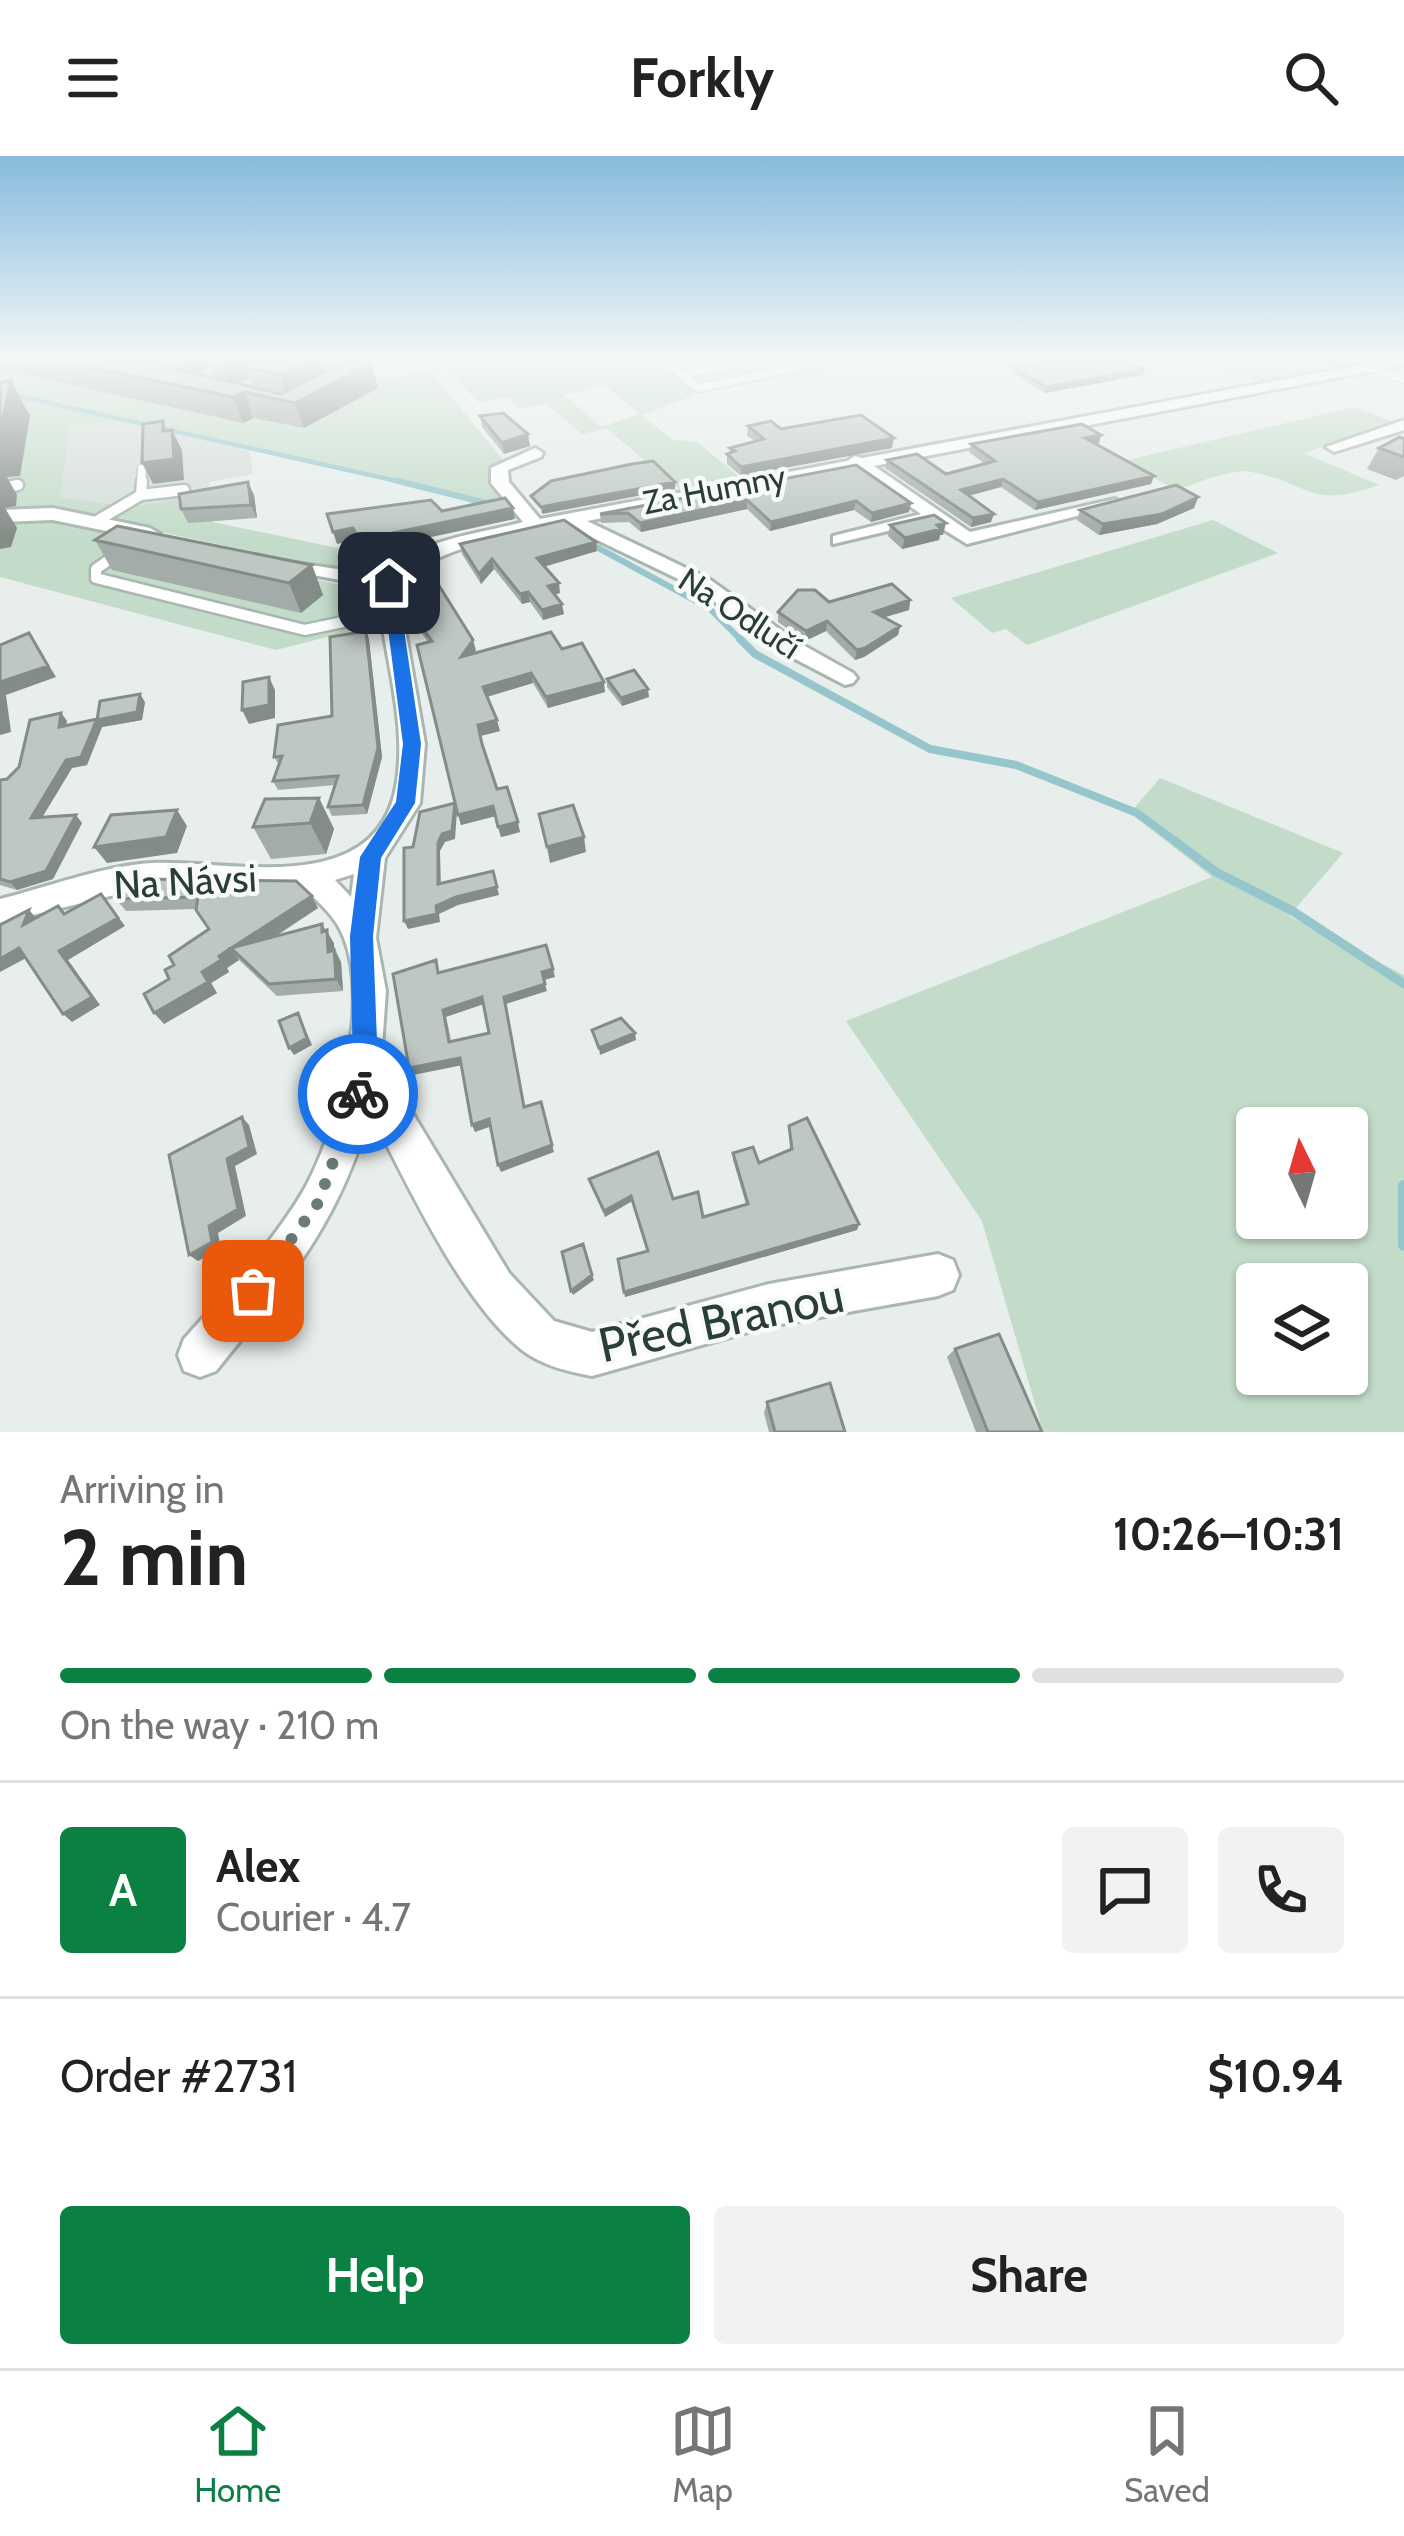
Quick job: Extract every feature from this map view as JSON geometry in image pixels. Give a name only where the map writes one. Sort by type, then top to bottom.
[{"type":"street","name":"Za Humny","points":[[389,583],[427,554],[542,519],[1078,419]]},
{"type":"street","points":[[1334,447],[1404,424]]},
{"type":"street","points":[[535,453],[499,468],[500,483],[542,519]]},
{"type":"street","points":[[855,461],[956,535],[974,539],[1127,501]]},
{"type":"street","points":[[0,516],[53,514],[171,539]]},
{"type":"street","points":[[840,540],[931,517]]},
{"type":"street","name":"Na Odlučí","points":[[542,519],[702,583],[786,645],[845,678]]},
{"type":"street","points":[[261,559],[389,583],[412,744],[410,780],[406,803],[371,857]]},
{"type":"street","name":"Na Návsi","points":[[0,911],[147,875],[310,877],[371,857]]},
{"type":"street","name":"Před Branou","points":[[200,1355],[318,1203],[338,1160],[365,1068],[361,936],[371,857]]},
{"type":"street","points":[[310,877],[333,895],[361,936]]},
{"type":"street","name":"Před Branou","points":[[365,1068],[489,1280],[537,1335],[571,1350],[592,1354],[769,1305],[938,1275]]},
{"type":"lane","points":[[141,494],[142,468]]},
{"type":"lane","points":[[0,488],[18,485]]},
{"type":"lane","points":[[95,522],[141,494],[184,490]]},
{"type":"lane","points":[[149,534],[101,564],[94,575],[305,630],[390,612]]},
{"type":"shaded area","points":[[128,420],[250,451],[253,474],[210,482],[209,493],[130,507],[59,497],[70,424]]},
{"type":"green space","points":[[0,419],[469,419],[504,461],[490,480],[514,510],[128,420],[70,425],[60,497],[130,507],[209,493],[213,522],[361,553],[408,548],[418,553],[383,573],[363,575],[62,511],[0,513]]},
{"type":"green space","points":[[564,419],[591,419],[601,427],[646,419],[673,440],[697,442],[742,479],[681,491],[606,428],[582,434]]},
{"type":"green space","points":[[1305,419],[1384,419],[1396,423],[1304,453],[1379,485],[1338,495],[1243,471],[1176,490],[1123,461]]},
{"type":"green space","points":[[0,520],[67,521],[369,592],[384,630],[369,634],[366,627],[276,650],[0,577]]},
{"type":"green space","points":[[1213,520],[1278,553],[1027,645],[1006,629],[992,633],[951,598]]},
{"type":"green space","points":[[1160,778],[1343,853],[1289,916],[1404,975],[1404,1432],[1043,1432],[982,1221],[846,1021],[1212,877],[1130,813]]},
{"type":"building","points":[[482,419],[510,419],[528,434],[502,443]]},
{"type":"building","points":[[866,419],[894,438],[741,467],[727,454],[735,451],[730,448],[764,439],[748,426],[771,421],[781,429]]},
{"type":"building","points":[[163,421],[163,431],[172,430],[174,459],[142,463],[143,424]]},
{"type":"building","points":[[1082,424],[1101,435],[1085,438],[1154,476],[1038,502],[1003,479],[961,490],[994,514],[973,518],[887,460],[917,454],[946,474],[995,461],[971,444]]},
{"type":"building","points":[[1400,437],[1404,457],[1379,448]]},
{"type":"building","points":[[653,461],[675,482],[541,507],[531,496],[551,481]]},
{"type":"building","points":[[856,465],[911,503],[872,513],[856,501],[771,522],[747,500],[640,523],[628,513],[600,514]]},
{"type":"building","points":[[248,482],[251,505],[181,509],[179,494]]},
{"type":"building","points":[[1176,485],[1198,497],[1162,514],[1103,524],[1080,510]]},
{"type":"building","points":[[505,498],[513,508],[359,540],[353,528],[333,532],[327,514],[431,500],[442,511]]},
{"type":"building","points":[[934,515],[946,523],[937,525],[941,529],[905,538],[890,525]]},
{"type":"building","points":[[564,520],[596,542],[537,558],[559,583],[548,586],[562,604],[542,610],[528,592],[520,594],[492,559],[479,574],[460,544]]},
{"type":"building","points":[[117,526],[312,565],[289,583],[95,540]]},
{"type":"building","points":[[438,584],[473,640],[461,657],[551,632],[562,649],[582,643],[604,682],[546,697],[531,673],[483,687],[497,720],[478,725],[482,744],[497,789],[507,787],[518,822],[498,827],[493,806],[458,815],[417,645],[432,641],[414,617],[408,592]]},
{"type":"building","points":[[892,584],[910,600],[874,612],[900,626],[857,650],[827,621],[806,631],[778,612],[798,590],[815,590],[829,602]]},
{"type":"building","points":[[366,631],[378,748],[363,805],[328,807],[338,776],[273,781],[282,756],[274,757],[278,725],[332,716],[330,637]]},
{"type":"building","points":[[29,633],[48,666],[0,682],[0,645]]},
{"type":"building","points":[[634,670],[648,689],[621,698],[607,679]]},
{"type":"building","points":[[269,677],[269,705],[242,710],[243,682]]},
{"type":"building","points":[[140,694],[137,712],[97,720],[100,701]]},
{"type":"building","points":[[61,713],[59,727],[97,719],[81,757],[66,760],[31,818],[76,815],[46,871],[10,882],[0,879],[0,780],[19,767],[30,720]]},
{"type":"building","points":[[319,798],[310,823],[253,827],[265,799]]},
{"type":"building","points":[[455,803],[452,831],[442,834],[438,843],[438,884],[493,871],[497,887],[436,906],[437,914],[404,921],[404,848],[413,847],[420,812]]},
{"type":"building","points":[[573,805],[584,837],[547,847],[539,814]]},
{"type":"building","points":[[177,810],[166,837],[94,847],[111,815]]},
{"type":"building","points":[[296,881],[312,896],[219,956],[221,960],[202,972],[208,982],[154,1013],[144,994],[169,979],[165,970],[174,965],[169,956],[209,929],[196,910],[198,897],[116,899],[126,882]]},
{"type":"building","points":[[101,894],[118,918],[59,951],[92,997],[63,1014],[19,948],[0,959],[0,925],[29,910],[23,925],[58,906],[64,914]]},
{"type":"building","points":[[322,924],[322,932],[327,930],[328,952],[334,950],[336,979],[269,984],[231,948]]},
{"type":"building","points":[[546,945],[553,969],[542,972],[545,984],[504,997],[524,1107],[541,1102],[552,1145],[498,1165],[489,1119],[472,1125],[460,1058],[409,1068],[393,974],[436,960],[438,973]],"holes":[[[482,997],[489,1033],[449,1042],[443,1010]]]},
{"type":"building","points":[[298,1013],[307,1038],[289,1048],[279,1021]]},
{"type":"building","points":[[621,1018],[635,1033],[599,1048],[592,1030]]},
{"type":"building","points":[[332,1071],[329,1095],[314,1097],[306,1078]]},
{"type":"building","points":[[242,1117],[249,1147],[227,1159],[238,1209],[209,1226],[212,1242],[189,1255],[169,1155]]},
{"type":"building","points":[[807,1118],[859,1224],[624,1292],[618,1259],[648,1251],[631,1196],[604,1211],[589,1179],[658,1152],[673,1199],[698,1192],[703,1217],[748,1204],[733,1153],[753,1147],[759,1163],[792,1149],[789,1126]]},
{"type":"building","points":[[583,1244],[592,1275],[571,1291],[562,1252]]},
{"type":"building","points":[[999,1334],[1042,1432],[988,1432],[955,1349]]},
{"type":"building","points":[[830,1383],[845,1432],[775,1432],[767,1402]]},
{"type":"waterway","points":[[118,419],[410,484]]},
{"type":"waterway","points":[[398,481],[410,484]]},
{"type":"waterway","points":[[410,484],[494,505]]},
{"type":"waterway","points":[[591,544],[709,608],[755,654],[930,749],[1016,765],[1137,813],[1178,843]]},
{"type":"waterway","points":[[1178,843],[1216,872],[1291,910],[1404,984]]},
{"type":"waterway","points":[[1404,1186],[1404,1245]]},
{"type":"way so far","points":[[253,1291],[318,1203],[338,1160],[358,1094]]},
{"type":"route","points":[[358,1094],[365,1068],[367,994],[361,936],[371,857],[406,803],[410,780],[412,744],[389,583]]}]
